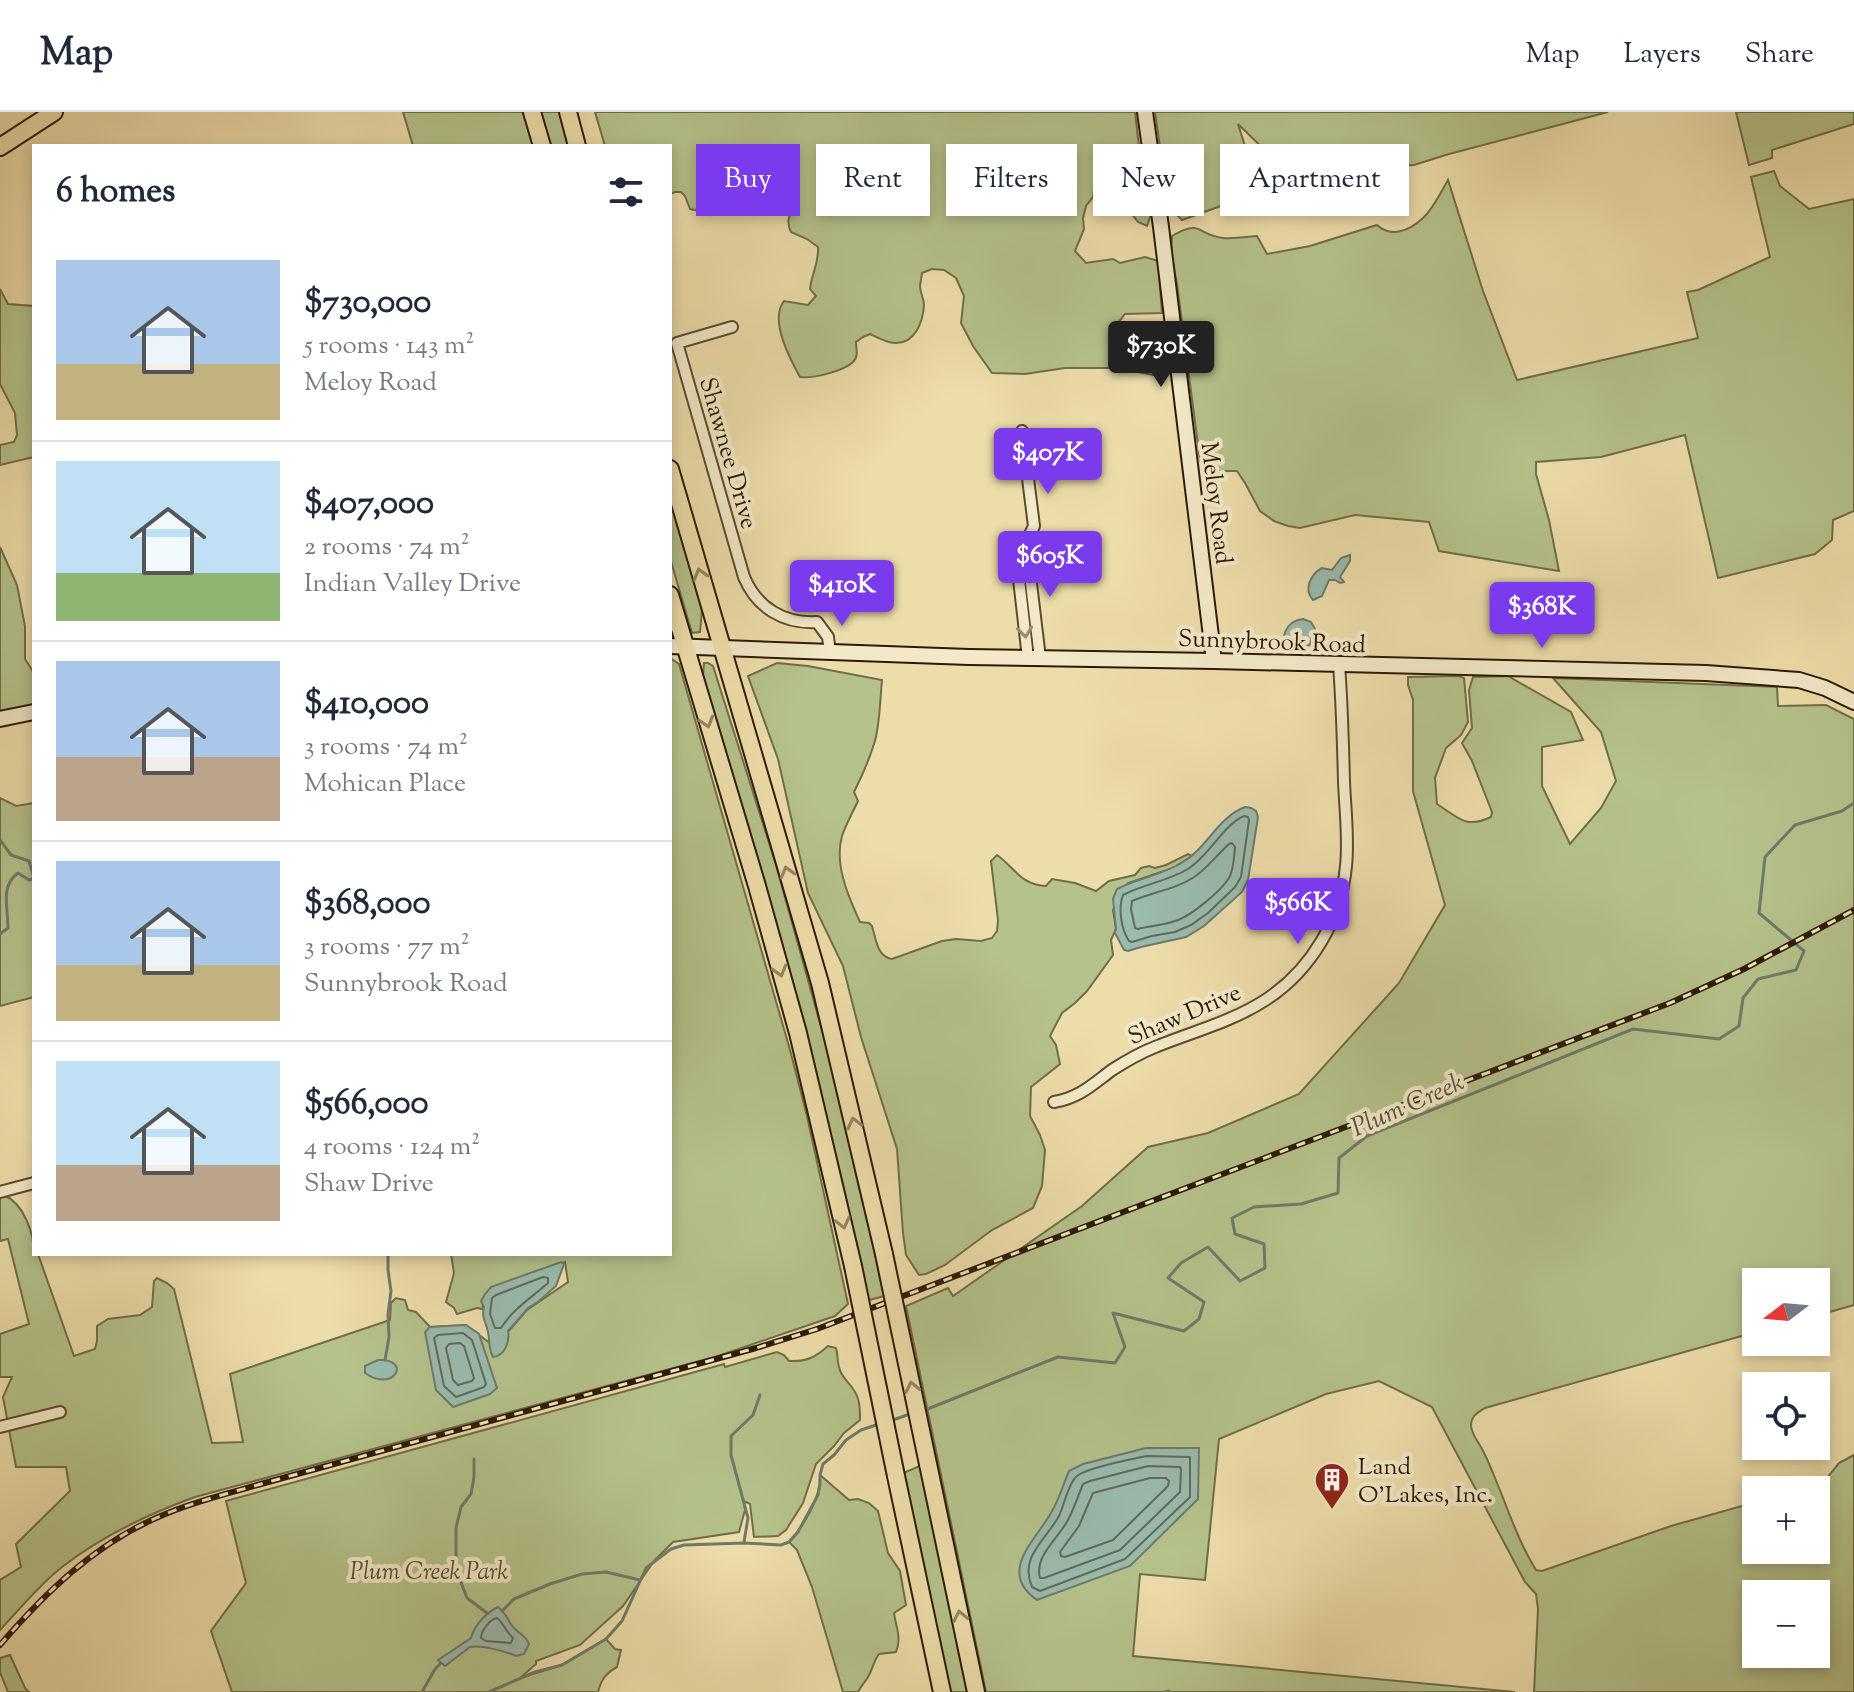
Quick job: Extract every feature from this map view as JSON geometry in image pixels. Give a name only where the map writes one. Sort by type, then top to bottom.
[{"type":"main road","points":[[0,147],[54,112]]},
{"type":"main road","points":[[532,112],[541,144]]},
{"type":"main road","points":[[568,112],[576,144]]},
{"type":"main road","points":[[672,476],[820,983],[884,1254],[976,1692]]},
{"type":"main road","points":[[672,610],[677,647],[757,886],[798,1033],[853,1266],[942,1692]]},
{"type":"street","name":"Meloy Road","points":[[1145,112],[1214,661]]},
{"type":"street","name":"Shawnee Drive","points":[[732,327],[677,343],[744,577],[761,604],[794,622],[817,622],[826,632],[830,653]]},
{"type":"street","points":[[1022,431],[1034,526],[1022,552],[1029,567],[1034,658]]},
{"type":"street","name":"Sunnybrook Road","points":[[677,647],[1706,673],[1811,682],[1854,702]]},
{"type":"street","name":"Shaw Drive","points":[[1054,1102],[1079,1095],[1144,1051],[1265,1001],[1296,974],[1319,946],[1340,899],[1346,868],[1339,665]]},
{"type":"street","points":[[0,719],[32,712]]},
{"type":"street","points":[[0,1192],[32,1184]]},
{"type":"street","points":[[0,1427],[60,1412]]},
{"type":"green space","points":[[403,112],[525,112],[534,144],[412,144]]},
{"type":"green space","points":[[539,112],[560,112],[569,144],[547,144]]},
{"type":"green space","points":[[595,112],[1135,112],[1139,144],[1093,144],[1093,197],[1086,206],[1084,229],[1075,251],[1086,263],[1113,259],[1120,263],[1145,257],[1158,261],[1162,313],[1125,314],[1118,323],[1119,334],[1145,343],[1164,364],[1153,375],[1117,368],[992,373],[961,323],[964,296],[956,278],[944,270],[932,269],[922,273],[923,312],[913,336],[895,343],[870,334],[856,342],[856,358],[849,365],[828,374],[800,377],[783,339],[779,318],[784,301],[808,305],[816,296],[810,289],[818,247],[791,232],[788,221],[789,216],[800,216],[800,144],[696,144],[695,210],[690,209],[681,192],[672,193],[672,144],[604,144]]},
{"type":"green space","points":[[1155,112],[1608,112],[1409,165],[1409,144],[1259,144],[1238,124],[1244,144],[1220,144],[1220,206],[1204,212],[1204,144],[1160,144]]},
{"type":"green space","points":[[1736,112],[1854,112],[1854,124],[1772,150],[1772,158],[1749,165]]},
{"type":"green space","points":[[1774,171],[1780,186],[1809,209],[1854,199],[1854,511],[1833,520],[1832,540],[1815,554],[1718,578],[1685,435],[1601,457],[1536,462],[1536,474],[1559,571],[1439,551],[1429,522],[1355,515],[1300,528],[1288,526],[1260,511],[1237,471],[1210,471],[1204,468],[1200,460],[1171,252],[1172,236],[1194,228],[1223,238],[1257,236],[1267,254],[1310,246],[1377,225],[1388,231],[1400,231],[1418,223],[1427,214],[1448,180],[1483,291],[1517,380],[1698,338],[1687,292],[1698,290],[1770,257],[1751,177]]},
{"type":"green space","points":[[1133,216],[1150,216],[1147,226]]},
{"type":"green space","points":[[0,289],[8,304],[32,306],[32,457],[0,465],[0,445],[14,442],[17,435],[15,413],[0,384]]},
{"type":"green space","points":[[672,504],[702,610],[700,632],[692,633],[672,565]]},
{"type":"green space","points":[[0,547],[17,585],[25,626],[25,659],[32,670],[32,706],[0,712]]},
{"type":"green space","points":[[672,659],[679,664],[790,1050],[848,1304],[835,1316],[718,1356],[195,1497],[143,1518],[93,1545],[45,1581],[0,1630],[0,1580],[21,1567],[16,1544],[70,1491],[66,1467],[16,1467],[3,1397],[12,1377],[0,1377],[0,1334],[29,1324],[8,1239],[0,1241],[0,1196],[11,1199],[26,1220],[32,1237],[32,1256],[39,1256],[74,1356],[95,1349],[97,1326],[108,1319],[140,1315],[152,1307],[154,1281],[157,1278],[174,1289],[212,1443],[243,1442],[230,1374],[390,1320],[391,1303],[396,1298],[405,1300],[408,1310],[416,1312],[430,1327],[466,1325],[495,1347],[527,1310],[568,1282],[565,1262],[528,1279],[491,1287],[482,1309],[457,1314],[446,1302],[454,1273],[451,1256],[672,1256]]},
{"type":"green space","points":[[704,663],[713,666],[776,865],[848,1124],[884,1296],[866,1301],[706,696]]},
{"type":"green space","points":[[777,663],[882,680],[876,737],[854,792],[858,801],[842,836],[840,858],[847,891],[860,922],[872,926],[878,947],[887,958],[892,959],[942,941],[992,938],[997,931],[998,920],[991,861],[997,855],[1030,883],[1046,886],[1052,879],[1096,891],[1109,881],[1135,875],[1141,868],[1155,868],[1188,854],[1192,856],[1173,868],[1128,883],[1113,910],[1116,929],[1111,940],[1113,955],[1087,991],[1062,1013],[1050,1036],[1056,1045],[1060,1064],[1031,1087],[1030,1116],[1045,1150],[1042,1186],[1033,1208],[992,1230],[945,1265],[926,1274],[919,1275],[906,1255],[897,1149],[861,1037],[843,966],[808,893],[778,759],[748,676]]},
{"type":"green space","points":[[1508,676],[1571,712],[1583,740],[1542,747],[1542,786],[1570,844],[1601,808],[1616,781],[1601,732],[1553,678],[1777,687],[1778,706],[1826,705],[1854,719],[1854,1305],[1830,1312],[1830,1268],[1742,1268],[1742,1336],[1485,1408],[1473,1417],[1471,1426],[1524,1548],[1536,1570],[1542,1571],[1671,1526],[1742,1506],[1742,1564],[1830,1564],[1829,1476],[1839,1463],[1854,1455],[1854,1692],[1534,1692],[1536,1594],[1525,1582],[1432,1407],[1379,1381],[1326,1394],[1219,1439],[1205,1580],[1140,1574],[1133,1656],[1515,1692],[986,1692],[906,1306],[948,1288],[953,1296],[1082,1206],[1148,1147],[1208,1133],[1299,1094],[1399,983],[1445,905],[1413,791],[1413,700],[1408,677],[1464,678],[1468,722],[1461,735],[1446,748],[1435,778],[1437,804],[1468,822],[1491,817],[1492,812],[1462,743],[1472,728],[1469,690],[1473,677]]},
{"type":"green space","points":[[0,798],[16,806],[32,803],[32,998],[0,1006]]},
{"type":"green space","name":"Plum Creek Park","points":[[828,1346],[836,1348],[840,1370],[857,1396],[860,1420],[816,1464],[803,1503],[786,1530],[778,1536],[754,1537],[750,1504],[744,1501],[745,1510],[739,1532],[673,1542],[654,1561],[623,1606],[580,1645],[536,1661],[520,1678],[562,1665],[606,1639],[615,1649],[621,1650],[617,1667],[604,1677],[598,1692],[232,1692],[211,1631],[246,1583],[226,1501],[724,1364],[725,1367],[777,1352],[789,1361],[801,1361],[815,1356]]},
{"type":"green space","points":[[920,1466],[970,1692],[949,1692],[903,1473]]},
{"type":"green space","points":[[820,1475],[849,1500],[869,1503],[878,1511],[888,1553],[900,1571],[906,1605],[894,1613],[899,1637],[896,1652],[879,1654],[858,1692],[843,1692],[812,1587],[797,1550],[789,1542],[810,1511],[818,1493]]},
{"type":"green space","points":[[10,1655],[29,1692],[8,1692],[0,1672],[0,1658]]},
{"type":"water","points":[[1350,555],[1350,561],[1340,577],[1344,582],[1329,580],[1322,596],[1313,600],[1309,587],[1315,574],[1322,568],[1332,570],[1341,558]]},
{"type":"water","points":[[1303,619],[1311,622],[1315,629],[1310,645],[1300,649],[1283,646],[1287,628]]},
{"type":"water","points":[[1245,807],[1256,811],[1258,817],[1248,880],[1242,892],[1204,926],[1186,937],[1124,950],[1115,933],[1113,899],[1117,889],[1183,862],[1227,818]]},
{"type":"water","points":[[561,1262],[564,1264],[556,1286],[528,1308],[508,1331],[504,1351],[493,1357],[483,1317],[481,1301],[485,1294],[491,1287]]},
{"type":"water","points":[[466,1325],[479,1334],[497,1388],[490,1394],[453,1407],[436,1390],[425,1332],[430,1327]]},
{"type":"water","points":[[378,1360],[395,1364],[396,1374],[384,1380],[365,1373],[365,1366]]},
{"type":"water","points":[[1146,1448],[1199,1448],[1198,1499],[1130,1566],[1037,1600],[1025,1589],[1020,1579],[1020,1568],[1029,1545],[1054,1508],[1069,1471],[1083,1464]]},
{"type":"water","points":[[498,1607],[529,1644],[524,1654],[516,1656],[493,1649],[470,1647],[445,1666],[438,1660],[471,1638],[475,1628]]},
{"type":"waterway","name":"Plum Creek","points":[[925,1410],[1058,1357],[1115,1363],[1125,1347],[1113,1313],[1184,1331],[1199,1319],[1204,1302],[1168,1278],[1181,1263],[1208,1247],[1240,1281],[1265,1268],[1264,1244],[1235,1234],[1232,1218],[1254,1207],[1301,1204],[1338,1193],[1339,1158],[1367,1136],[1633,1029],[1719,1039],[1739,1026],[1743,998],[1758,979],[1796,970],[1804,951],[1759,913],[1765,857],[1795,825],[1842,811],[1854,803]]},
{"type":"waterway","points":[[0,840],[11,855],[29,861],[32,871]]},
{"type":"waterway","points":[[0,934],[8,928],[6,898],[12,878],[18,873],[32,879]]},
{"type":"waterway","points":[[385,1360],[391,1291],[388,1256]]},
{"type":"waterway","points":[[744,1542],[748,1518],[731,1455],[731,1436],[753,1415],[760,1395]]},
{"type":"waterway","name":"Plum Creek","points":[[890,1421],[910,1414]]},
{"type":"waterway","name":"Plum Creek","points":[[489,1692],[535,1672],[562,1665],[606,1639],[622,1621],[646,1568],[671,1549],[684,1545],[781,1545],[789,1542],[798,1532],[818,1495],[823,1464],[846,1440],[861,1430],[879,1424]]},
{"type":"waterway","points":[[474,1459],[471,1494],[461,1507],[456,1528],[456,1569],[467,1598],[487,1613]]},
{"type":"waterway","points":[[502,1611],[514,1599],[582,1574],[606,1572],[640,1580]]},
{"type":"waterway","points":[[422,1692],[440,1664]]},
{"type":"waterway","points":[[1165,1692],[1169,1691]]},
{"type":"railway","points":[[0,1645],[71,1572],[111,1542],[133,1529],[194,1503],[817,1329],[1670,1003],[1744,969],[1854,910]]},
{"type":"place","name":"Land O'Lakes, Inc.","points":[[1332,1511]]}]
